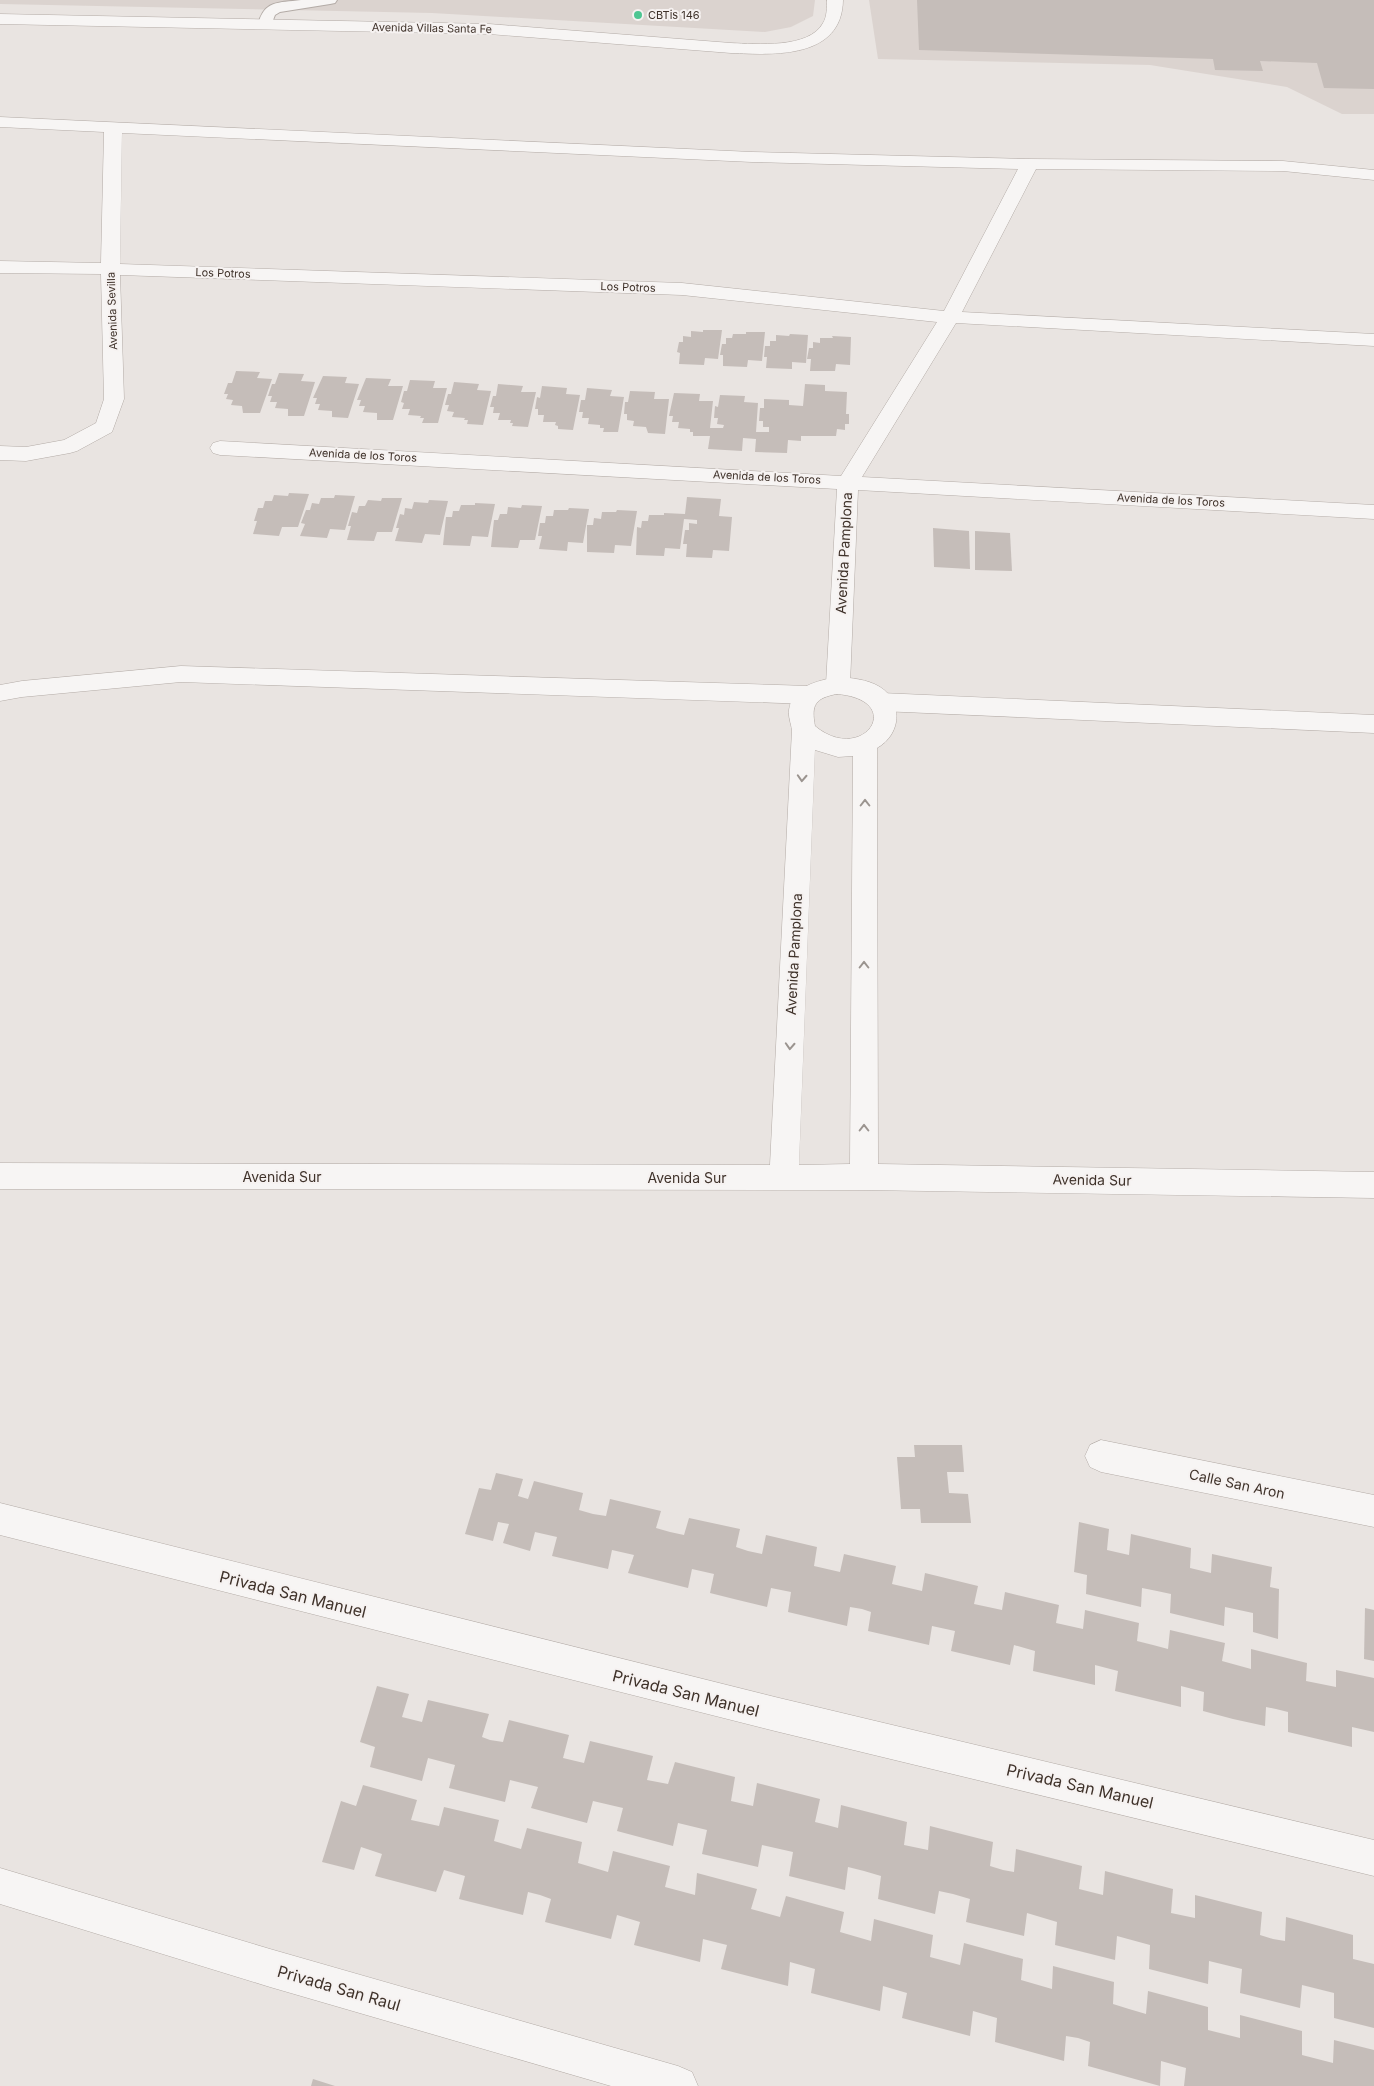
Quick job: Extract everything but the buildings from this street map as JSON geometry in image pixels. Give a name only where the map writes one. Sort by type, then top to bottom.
[{"type":"street","name":"Avenida Villas Santa Fe","points":[[0,19],[489,29],[764,49],[789,47],[811,41],[823,34],[830,26],[835,0]]},
{"type":"street","points":[[0,122],[742,157],[1030,164],[1283,166],[1374,175]]},
{"type":"street","name":"Avenida Sevilla","points":[[0,453],[26,454],[70,446],[105,427],[114,399],[110,269],[114,127]]},
{"type":"street","points":[[848,482],[950,317],[1030,164]]},
{"type":"street","name":"Los Potros","points":[[0,267],[110,269],[682,289],[950,317],[1374,340]]},
{"type":"street","name":"Avenida de los Toros","points":[[220,448],[1374,512]]},
{"type":"street","name":"Avenida Pamplona","points":[[838,684],[848,482]]},
{"type":"street","points":[[0,693],[22,689],[181,674],[809,695],[822,688],[838,684],[855,686],[870,692],[882,702],[887,714],[886,726],[878,737],[865,745],[848,748],[830,746],[815,740],[804,730]]},
{"type":"street","name":"Avenida Pamplona","points":[[784,1178],[804,730],[799,717],[801,705],[809,695]]},
{"type":"street","points":[[882,702],[1374,724]]},
{"type":"street","points":[[864,1177],[865,745]]},
{"type":"street","name":"Avenida Sur","points":[[0,1176],[864,1177],[1374,1185]]},
{"type":"street","name":"Calle San Aron","points":[[1100,1456],[1374,1512]]},
{"type":"street","name":"Privada San Manuel","points":[[0,1520],[775,1714],[1374,1858]]},
{"type":"street","name":"Privada San Raul","points":[[0,1886],[270,1968],[678,2086]]},
{"type":"lane","points":[[265,25],[268,13],[276,8],[330,0]]},
{"type":"shaded area","name":"CBTis 146","points":[[0,0],[815,0],[813,16],[791,27],[765,32],[432,13],[0,4]]},
{"type":"shaded area","points":[[869,0],[1374,0],[1374,114],[1342,114],[1287,87],[1150,65],[878,59]]},
{"type":"place","name":"CBTis 146","points":[[638,15]]}]
